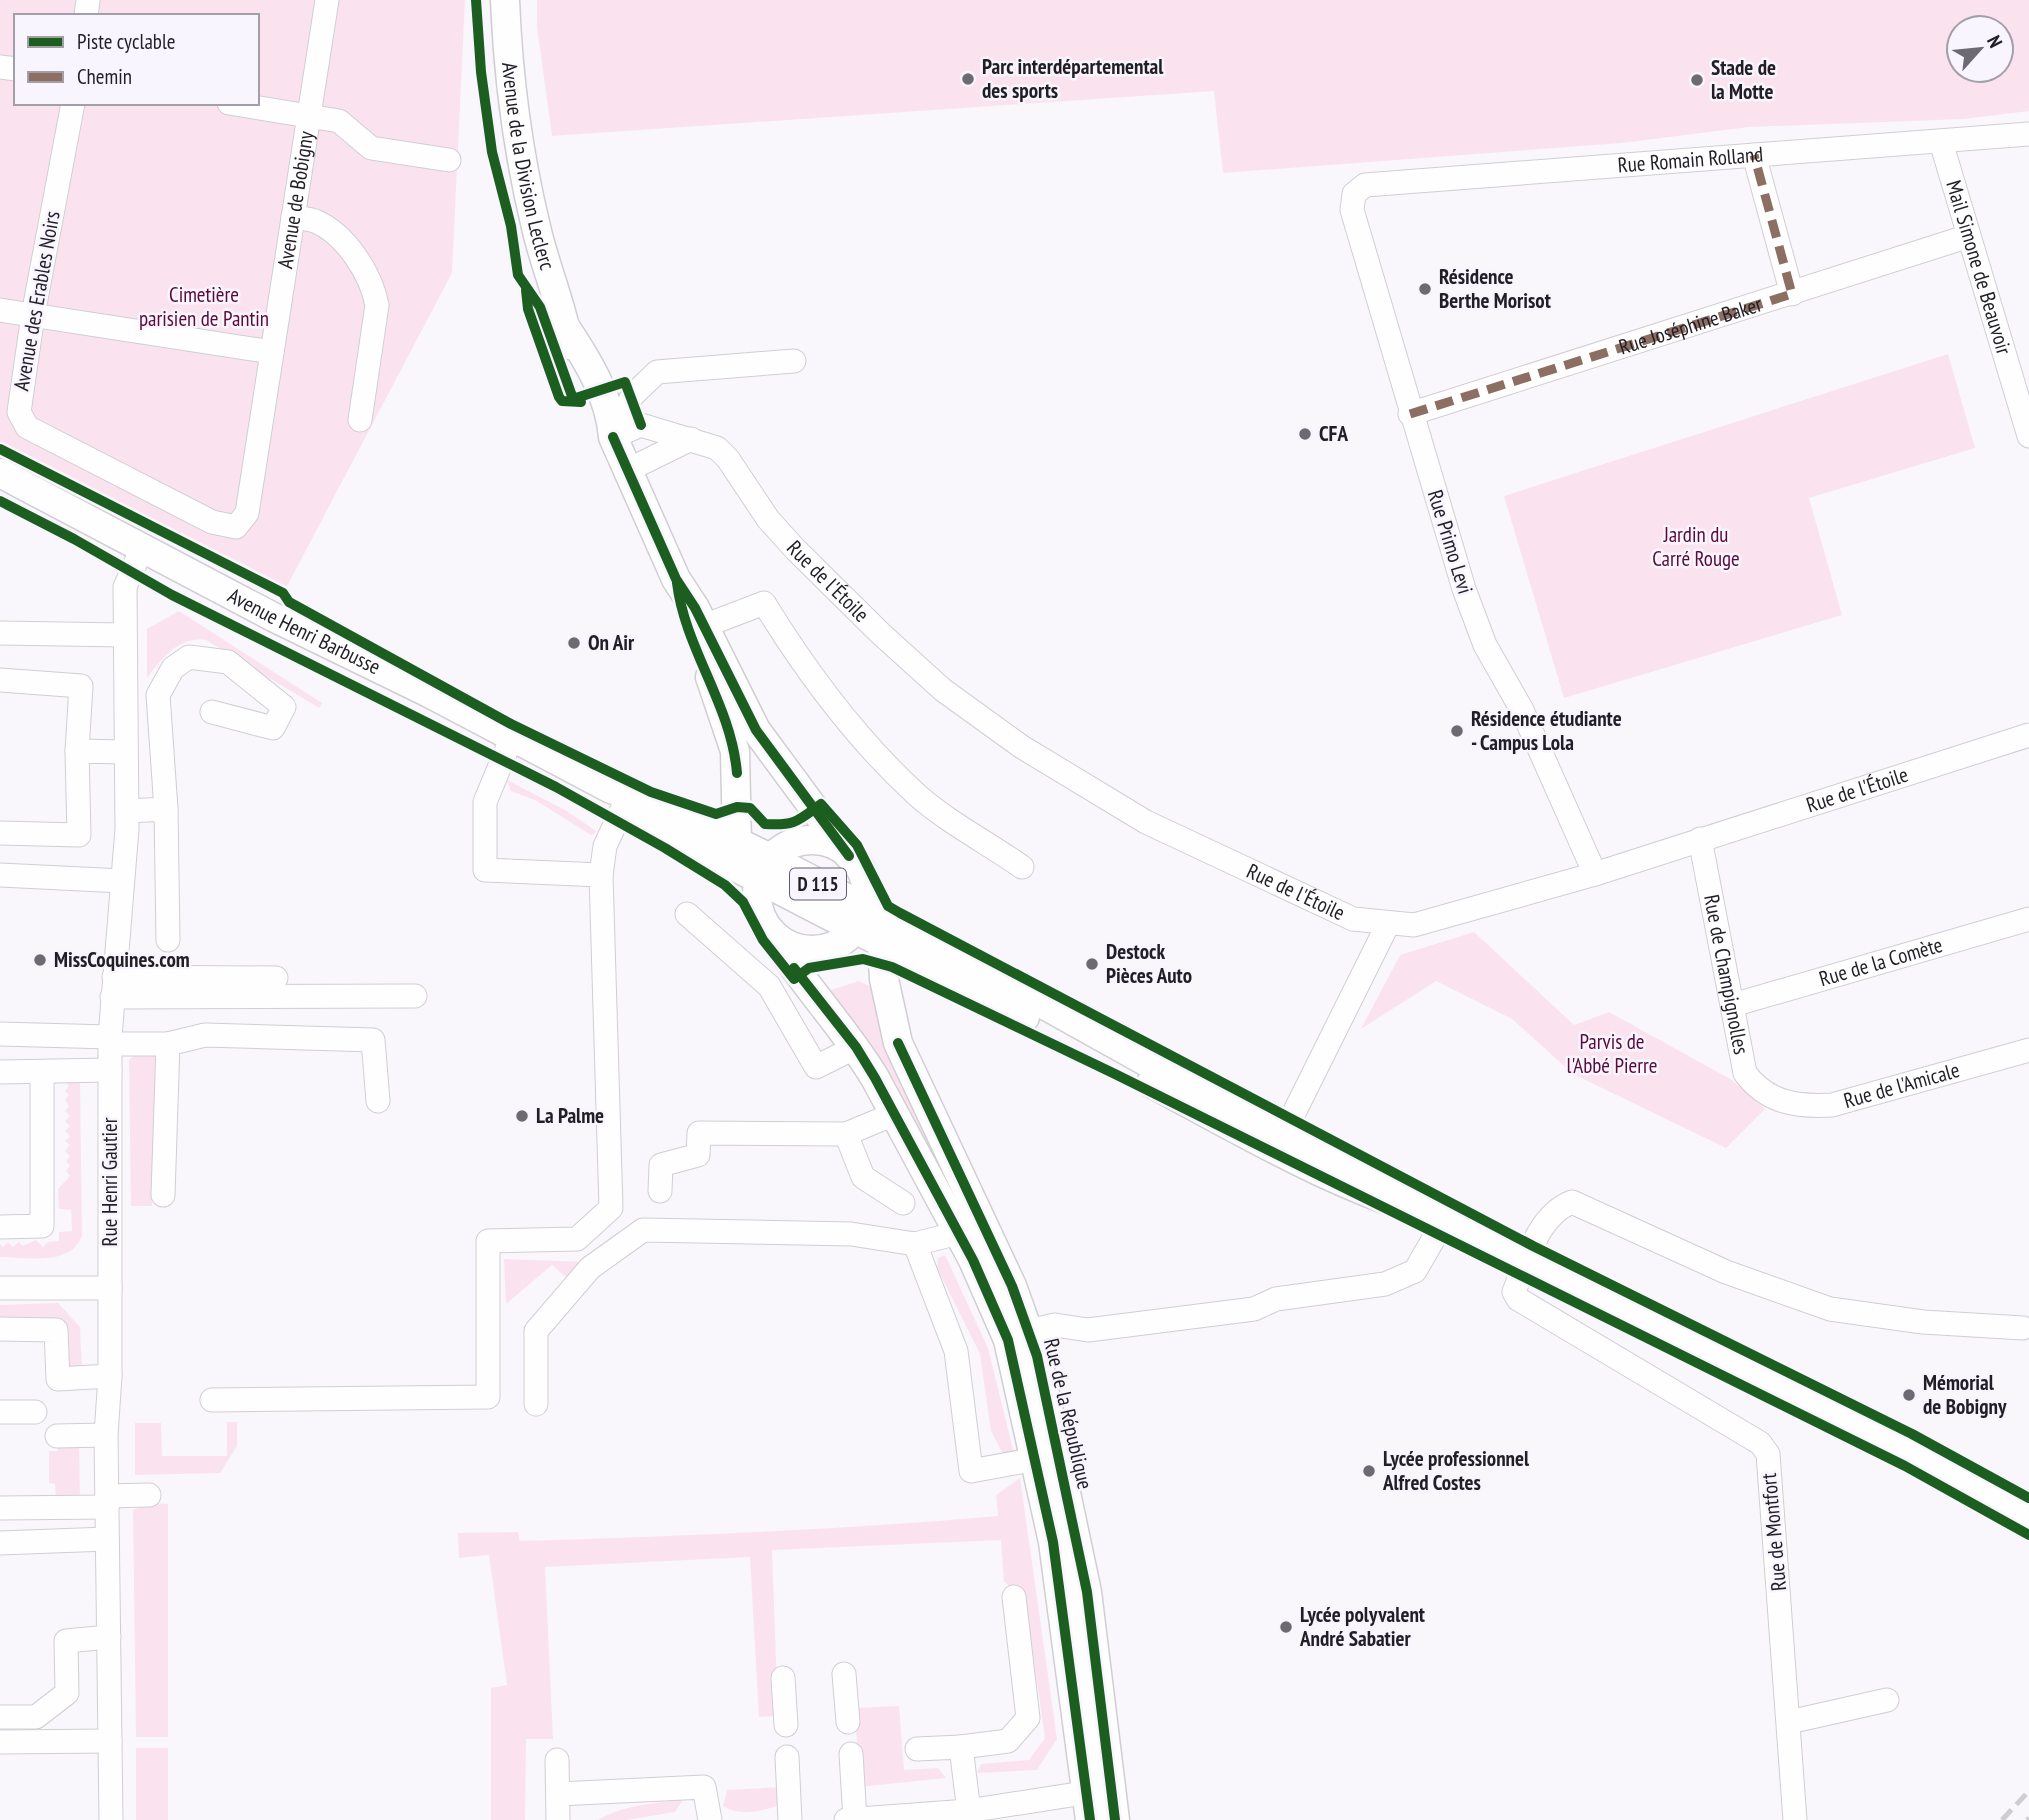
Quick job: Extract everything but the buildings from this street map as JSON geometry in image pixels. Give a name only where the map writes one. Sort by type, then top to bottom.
[{"type":"main road","name":"Avenue de la Division Leclerc","points":[[505,0],[509,61],[525,175],[550,281],[566,328],[604,396],[611,415],[613,437],[676,579],[704,626],[756,730],[849,856],[866,887],[861,920]]},
{"type":"main road","name":"Avenue Henri Barbusse","points":[[0,473],[512,737],[618,796],[660,828],[764,869],[1145,1061],[1281,1139]]},
{"type":"main road","name":"Avenue de la Division Leclerc","points":[[676,579],[680,612],[718,696],[735,751],[737,844]]},
{"type":"main road","name":"Avenue Henri Barbusse","points":[[618,796],[682,816],[737,844]]},
{"type":"main road","points":[[737,844],[764,869],[788,844],[811,839],[835,844],[849,856]]},
{"type":"main road","name":"Rue de la République","points":[[764,869],[758,906],[769,930],[785,956],[856,1047],[958,1233],[1000,1317],[1036,1459],[1099,1790],[1115,1820]]},
{"type":"main road","points":[[769,930],[788,945],[812,950],[836,945],[861,920]]},
{"type":"main road","name":"Rue de la République","points":[[861,920],[882,944],[884,979],[898,1042],[1012,1286],[1029,1331],[1087,1592],[1099,1790],[1090,1820]]},
{"type":"main road","name":"Avenue Henri Barbusse","points":[[882,944],[1281,1139],[1422,1199],[1445,1219],[2029,1517]]},
{"type":"street","name":"Avenue de Bobigny","points":[[241,524],[247,513],[327,0]]},
{"type":"street","name":"Avenue des Erables Noirs","points":[[73,105],[33,315],[19,412],[27,427],[212,522],[231,528],[241,524]]},
{"type":"street","points":[[241,105],[339,121],[371,148],[449,160]]},
{"type":"street","name":"Rue Romain Rolland","points":[[1353,194],[1365,185],[2029,134]]},
{"type":"street","name":"Mail Simone de Beauvoir","points":[[1941,142],[2029,436]]},
{"type":"street","points":[[1754,155],[1792,294]]},
{"type":"street","name":"Rue Primo Levi","points":[[1353,194],[1352,210],[1410,414],[1485,645],[1522,710],[1595,874]]},
{"type":"street","points":[[293,217],[316,221],[327,230],[356,256],[374,287],[377,305],[360,420]]},
{"type":"street","name":"Rue Joséphine Baker","points":[[1410,414],[1969,236]]},
{"type":"street","points":[[0,310],[272,352]]},
{"type":"street","points":[[613,437],[632,396],[657,372],[794,361]]},
{"type":"street","name":"Rue de l'Étoile","points":[[613,437],[641,425],[708,443],[723,452],[768,519],[880,633],[943,690],[1022,747],[1146,822],[1353,919],[1388,925],[1414,925],[1595,874],[2029,735]]},
{"type":"street","points":[[628,470],[691,439]]},
{"type":"street","name":"Rue Henri Gautier","points":[[111,1820],[106,1435],[110,1377],[110,1041],[127,811],[125,587],[142,548]]},
{"type":"street","points":[[704,626],[764,603],[798,659],[860,737],[918,796],[1022,867]]},
{"type":"street","points":[[0,633],[124,635]]},
{"type":"street","points":[[167,940],[166,809],[159,695],[173,668],[189,657],[228,662],[284,707],[273,728],[212,712]]},
{"type":"street","points":[[0,680],[81,686],[77,751],[79,835],[0,833]]},
{"type":"street","points":[[512,737],[485,803],[485,870],[601,875]]},
{"type":"street","points":[[77,751],[125,752]]},
{"type":"street","points":[[212,1400],[488,1397],[488,1241],[578,1239],[611,1208],[601,875],[605,846],[618,796]]},
{"type":"street","points":[[127,811],[166,809]]},
{"type":"street","name":"Rue de Champignolles","points":[[1700,839],[1745,1073],[1755,1087],[1772,1098]]},
{"type":"street","points":[[0,875],[122,881]]},
{"type":"street","points":[[688,915],[769,986],[816,1067],[856,1047]]},
{"type":"street","name":"Rue de la Comète","points":[[1733,1005],[2029,919]]},
{"type":"street","points":[[1281,1139],[1388,925]]},
{"type":"street","points":[[113,987],[276,978]]},
{"type":"street","points":[[113,987],[415,996]]},
{"type":"street","points":[[0,1034],[168,1044],[205,1035],[373,1040],[378,1101]]},
{"type":"street","points":[[163,1195],[168,1044]]},
{"type":"street","name":"Rue de l'Amicale","points":[[1772,1098],[1804,1107],[1832,1105],[2029,1050]]},
{"type":"street","points":[[0,1072],[110,1070]]},
{"type":"street","points":[[0,1227],[42,1226],[41,1073]]},
{"type":"street","points":[[660,1191],[660,1165],[698,1155],[699,1133],[846,1134],[894,1114]]},
{"type":"street","points":[[846,1134],[863,1177],[903,1203]]},
{"type":"street","points":[[1527,1261],[1552,1214],[1572,1202],[1726,1272],[1830,1309],[1923,1322],[2023,1328]]},
{"type":"street","points":[[1029,1331],[1055,1325],[1088,1330],[1254,1310],[1276,1299],[1385,1284],[1415,1270],[1445,1219]]},
{"type":"street","points":[[536,1405],[536,1331],[590,1268],[643,1230],[851,1234],[915,1244],[958,1233]]},
{"type":"street","points":[[915,1244],[956,1351],[971,1471],[1036,1459]]},
{"type":"street","name":"Rue de Montfort","points":[[1527,1261],[1514,1292],[1518,1299],[1760,1443],[1768,1454],[1795,1820]]},
{"type":"street","points":[[0,1288],[110,1288]]},
{"type":"street","points":[[0,1329],[56,1330],[58,1379],[110,1377]]},
{"type":"street","points":[[0,1412],[36,1412]]},
{"type":"street","points":[[57,1436],[106,1435]]},
{"type":"street","points":[[0,1508],[107,1502],[149,1495]]},
{"type":"street","points":[[0,1543],[107,1539]]},
{"type":"street","points":[[917,1749],[1008,1741],[1028,1718],[1014,1597]]},
{"type":"street","points":[[0,1717],[36,1717],[67,1693],[66,1641],[109,1637]]},
{"type":"street","points":[[844,1674],[848,1722]]},
{"type":"street","points":[[783,1678],[786,1725]]},
{"type":"street","points":[[1789,1722],[1886,1700]]},
{"type":"street","points":[[0,1742],[110,1741]]},
{"type":"street","points":[[961,1746],[969,1815]]},
{"type":"street","points":[[851,1754],[855,1819]]},
{"type":"street","points":[[787,1757],[790,1820]]},
{"type":"street","points":[[556,1760],[558,1820]]},
{"type":"street","points":[[558,1794],[704,1787],[710,1820]]},
{"type":"street","points":[[846,1820],[969,1815],[1099,1790]]},
{"type":"green space","name":"Cimetière parisien de Pantin","points":[[0,0],[465,0],[452,273],[286,588],[0,443]]},
{"type":"green space","points":[[537,0],[2029,0],[2029,111],[1963,119],[1749,127],[1622,143],[1223,173],[1214,91],[552,136],[537,27]]},
{"type":"green space","name":"Jardin du Carré Rouge","points":[[1948,354],[1975,448],[1809,498],[1842,615],[1564,698],[1504,496]]},
{"type":"green space","points":[[179,611],[322,703],[319,708],[206,640],[188,641],[179,645],[165,656],[147,678],[147,629]]},
{"type":"green space","points":[[507,780],[565,810],[596,831],[595,834],[591,835],[535,800],[511,791]]},
{"type":"green space","name":"Parvis de l'Abbé Pierre","points":[[1474,932],[1574,1025],[1609,1012],[1732,1080],[1765,1109],[1726,1148],[1573,1074],[1512,1019],[1436,981],[1361,1029],[1400,955]]},
{"type":"green space","points":[[859,981],[877,990],[985,1246],[1024,1371],[828,991]]},
{"type":"green space","points":[[135,1055],[157,1056],[152,1206],[131,1206],[129,1060]]},
{"type":"green space","points":[[65,1081],[80,1081],[82,1235],[77,1245],[59,1256],[0,1257],[0,1244],[3,1247],[8,1242],[13,1247],[19,1242],[23,1246],[36,1240],[43,1247],[48,1242],[59,1241],[59,1232],[72,1231],[71,1210],[59,1209],[58,1189],[70,1176],[66,1171],[70,1166],[66,1161],[70,1156],[65,1151],[70,1145],[65,1141],[70,1136],[65,1131],[70,1126],[65,1121],[70,1116],[65,1111],[69,1106],[65,1100],[69,1095],[65,1091],[69,1086]]},
{"type":"green space","points":[[945,1255],[988,1348],[1014,1454],[1003,1454],[991,1431],[980,1354],[937,1268],[938,1258]]},
{"type":"green space","points":[[504,1259],[588,1262],[568,1279],[552,1265],[506,1304]]},
{"type":"green space","points":[[58,1303],[80,1327],[82,1370],[68,1371],[64,1322],[0,1322],[0,1305]]},
{"type":"green space","points":[[227,1422],[237,1422],[237,1446],[220,1473],[135,1475],[135,1423],[161,1423],[162,1456],[227,1456]]},
{"type":"green space","points":[[58,1445],[79,1445],[80,1500],[56,1499],[55,1484],[49,1483],[49,1451],[58,1451]]},
{"type":"green space","points":[[1020,1478],[1057,1739],[1037,1770],[977,1773],[981,1764],[1029,1760],[1045,1738],[1025,1597],[1004,1582],[1001,1540],[772,1550],[778,1716],[759,1717],[750,1557],[545,1567],[553,1739],[526,1739],[525,1820],[491,1820],[491,1688],[507,1685],[489,1555],[459,1558],[458,1533],[518,1532],[520,1541],[759,1532],[998,1516],[996,1495]]},
{"type":"green space","points":[[150,1503],[168,1504],[168,1737],[136,1737],[133,1510]]},
{"type":"green space","points":[[899,1706],[904,1770],[938,1768],[946,1778],[859,1787],[855,1708]]},
{"type":"green space","points":[[136,1748],[168,1748],[168,1820],[136,1820]]},
{"type":"green space","points":[[782,1787],[777,1806],[743,1812],[723,1806],[727,1790]]},
{"type":"green space","points":[[683,1800],[675,1812],[626,1820],[598,1820],[629,1808]]},
{"type":"railway","points":[[2002,1820],[2029,1791]]},
{"type":"marked path","points":[[1410,414],[1792,294],[1754,155]]},
{"type":"cycle path","points":[[476,0],[481,72],[492,152],[511,226],[518,275],[540,307],[572,396],[576,398],[625,382],[641,425]]},
{"type":"cycle path","points":[[526,290],[528,309],[559,397],[562,401],[581,402]]},
{"type":"cycle path","points":[[613,437],[676,579],[695,608],[756,730],[849,856]]},
{"type":"cycle path","points":[[0,449],[283,593],[289,602],[511,724],[651,792],[716,814],[737,807],[750,808],[765,824],[796,821],[821,804],[857,845],[888,906],[900,913],[1533,1246],[1912,1434],[2029,1498]]},
{"type":"cycle path","points":[[0,501],[74,539],[172,595],[556,787],[665,848],[725,885],[743,902],[763,940],[794,979],[809,968],[863,959],[892,967],[1115,1074],[1905,1466],[2029,1535]]},
{"type":"cycle path","points":[[677,583],[689,631],[726,723],[737,773]]},
{"type":"cycle path","points":[[794,968],[856,1047],[875,1078],[973,1260],[1008,1340],[1053,1542],[1090,1820]]},
{"type":"cycle path","points":[[898,1043],[1012,1286],[1037,1356],[1087,1592],[1115,1820]]},
{"type":"place","name":"Parc interdépartemental des sports","points":[[968,79]]},
{"type":"place","name":"Stade de la Motte","points":[[1697,80]]},
{"type":"place","name":"Résidence Berthe Morisot","points":[[1425,289]]},
{"type":"place","name":"CFA","points":[[1305,434]]},
{"type":"place","name":"On Air","points":[[574,643]]},
{"type":"place","name":"Résidence étudiante - Campus Lola","points":[[1457,731]]},
{"type":"place","name":"MissCoquines.com","points":[[40,960]]},
{"type":"place","name":"Destock Pièces Auto","points":[[1092,964]]},
{"type":"place","name":"La Palme","points":[[522,1116]]},
{"type":"place","name":"Mémorial de Bobigny","points":[[1909,1395]]},
{"type":"place","name":"Lycée professionnel Alfred Costes","points":[[1369,1471]]},
{"type":"place","name":"Lycée polyvalent André Sabatier","points":[[1286,1627]]}]
